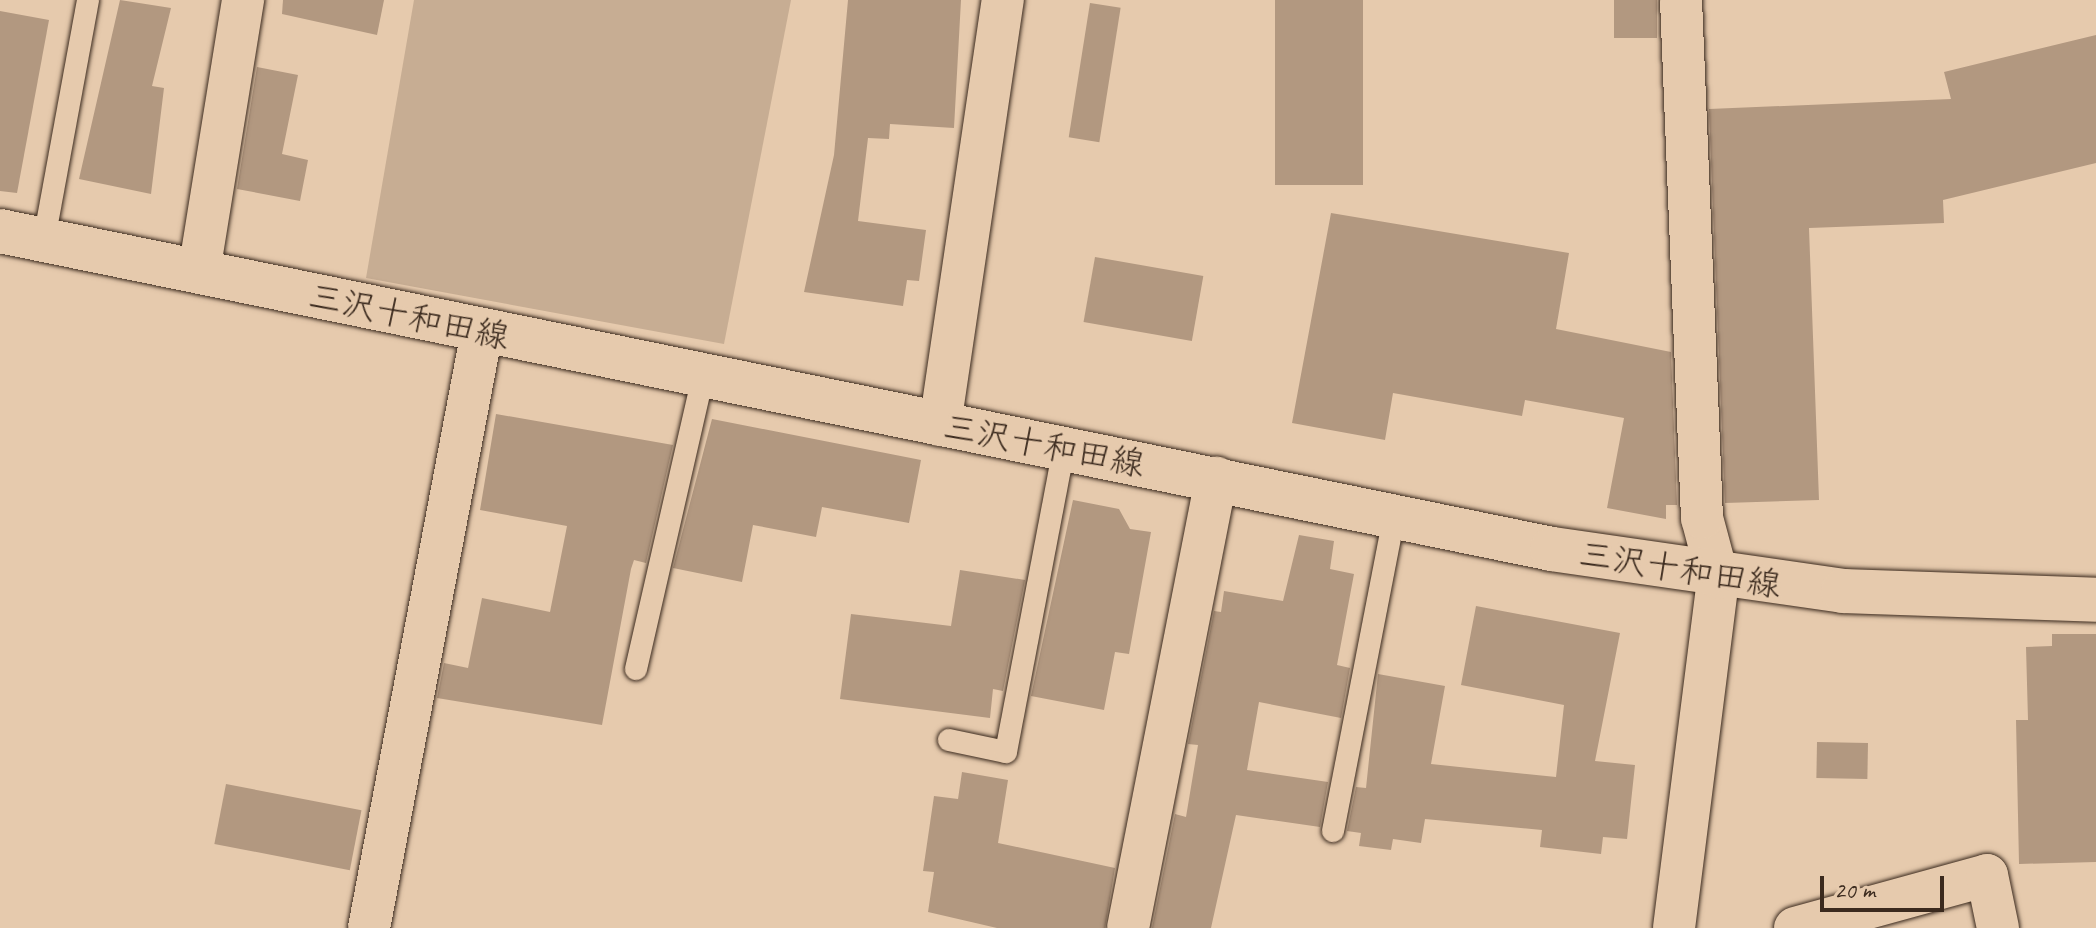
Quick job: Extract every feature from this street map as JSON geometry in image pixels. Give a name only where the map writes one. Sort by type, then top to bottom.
[{"type":"main road","name":"三沢十和田線","points":[[0,231],[940,425],[1718,578],[2096,600]]},
{"type":"street","points":[[199,272],[243,0]]},
{"type":"street","points":[[940,425],[1003,0]]},
{"type":"street","points":[[1674,928],[1718,578],[1702,518],[1681,0]]},
{"type":"street","points":[[369,928],[482,331]]},
{"type":"street","points":[[1128,928],[1216,478]]},
{"type":"street","points":[[1816,925],[1987,875],[1998,928]]},
{"type":"lane","points":[[44,240],[88,0]]},
{"type":"lane","points":[[636,669],[703,376]]},
{"type":"lane","points":[[949,740],[1006,752],[1064,449]]},
{"type":"lane","points":[[1333,831],[1394,516]]},
{"type":"shaded area","points":[[414,0],[791,0],[724,344],[366,278]]},
{"type":"building","points":[[120,0],[171,8],[152,86],[164,88],[151,194],[79,179]]},
{"type":"building","points":[[283,0],[384,0],[377,35],[282,14]]},
{"type":"building","points":[[848,0],[961,0],[954,128],[890,124],[889,139],[868,138],[858,221],[926,230],[919,281],[907,280],[903,306],[804,292],[834,155]]},
{"type":"building","points":[[1275,0],[1363,0],[1363,185],[1275,185]]},
{"type":"building","points":[[1614,0],[1657,0],[1657,38],[1614,38]]},
{"type":"building","points":[[1090,3],[1121,8],[1099,142],[1069,137]]},
{"type":"building","points":[[0,11],[49,20],[17,193],[0,191]]},
{"type":"building","points":[[2096,35],[2096,163],[1943,200],[1944,223],[1809,228],[1819,500],[1725,503],[1709,109],[1951,99],[1944,72]]},
{"type":"building","points":[[257,67],[298,75],[282,154],[308,160],[300,201],[237,189]]},
{"type":"building","points":[[1331,213],[1569,253],[1556,329],[1671,352],[1677,505],[1666,505],[1666,519],[1607,508],[1624,418],[1525,400],[1522,416],[1393,393],[1385,440],[1292,423]]},
{"type":"building","points":[[1095,257],[1203,276],[1192,341],[1084,322]]},
{"type":"building","points":[[496,414],[673,445],[646,563],[634,560],[631,569],[602,725],[437,698],[444,663],[468,668],[482,598],[550,612],[567,526],[480,510]]},
{"type":"building","points":[[712,419],[921,460],[909,523],[822,507],[816,537],[753,525],[742,582],[673,568]]},
{"type":"building","points":[[1073,500],[1119,509],[1130,529],[1151,532],[1129,654],[1115,652],[1104,710],[1031,696]]},
{"type":"building","points":[[1299,535],[1334,541],[1330,569],[1354,574],[1337,665],[1350,668],[1341,718],[1259,702],[1247,770],[1328,782],[1320,827],[1236,815],[1211,928],[1152,928],[1175,814],[1186,817],[1198,745],[1188,744],[1214,611],[1221,612],[1224,591],[1283,601]]},
{"type":"building","points":[[960,570],[1025,580],[1003,691],[993,689],[990,718],[840,699],[851,614],[951,626]]},
{"type":"building","points":[[1476,606],[1620,633],[1595,761],[1635,765],[1627,839],[1603,837],[1601,854],[1540,847],[1542,830],[1425,819],[1421,843],[1393,839],[1391,850],[1359,846],[1361,833],[1347,831],[1356,787],[1366,788],[1378,674],[1445,686],[1431,764],[1556,777],[1564,705],[1461,685]]},
{"type":"building","points":[[2052,634],[2096,634],[2096,862],[2019,864],[2016,720],[2028,720],[2026,647],[2052,646]]},
{"type":"building","points":[[1817,742],[1868,743],[1867,779],[1816,778]]},
{"type":"building","points":[[962,772],[1008,780],[998,843],[1115,868],[1105,928],[997,928],[928,912],[934,872],[923,871],[934,796],[958,799]]},
{"type":"building","points":[[226,784],[361,810],[350,870],[214,844]]}]
